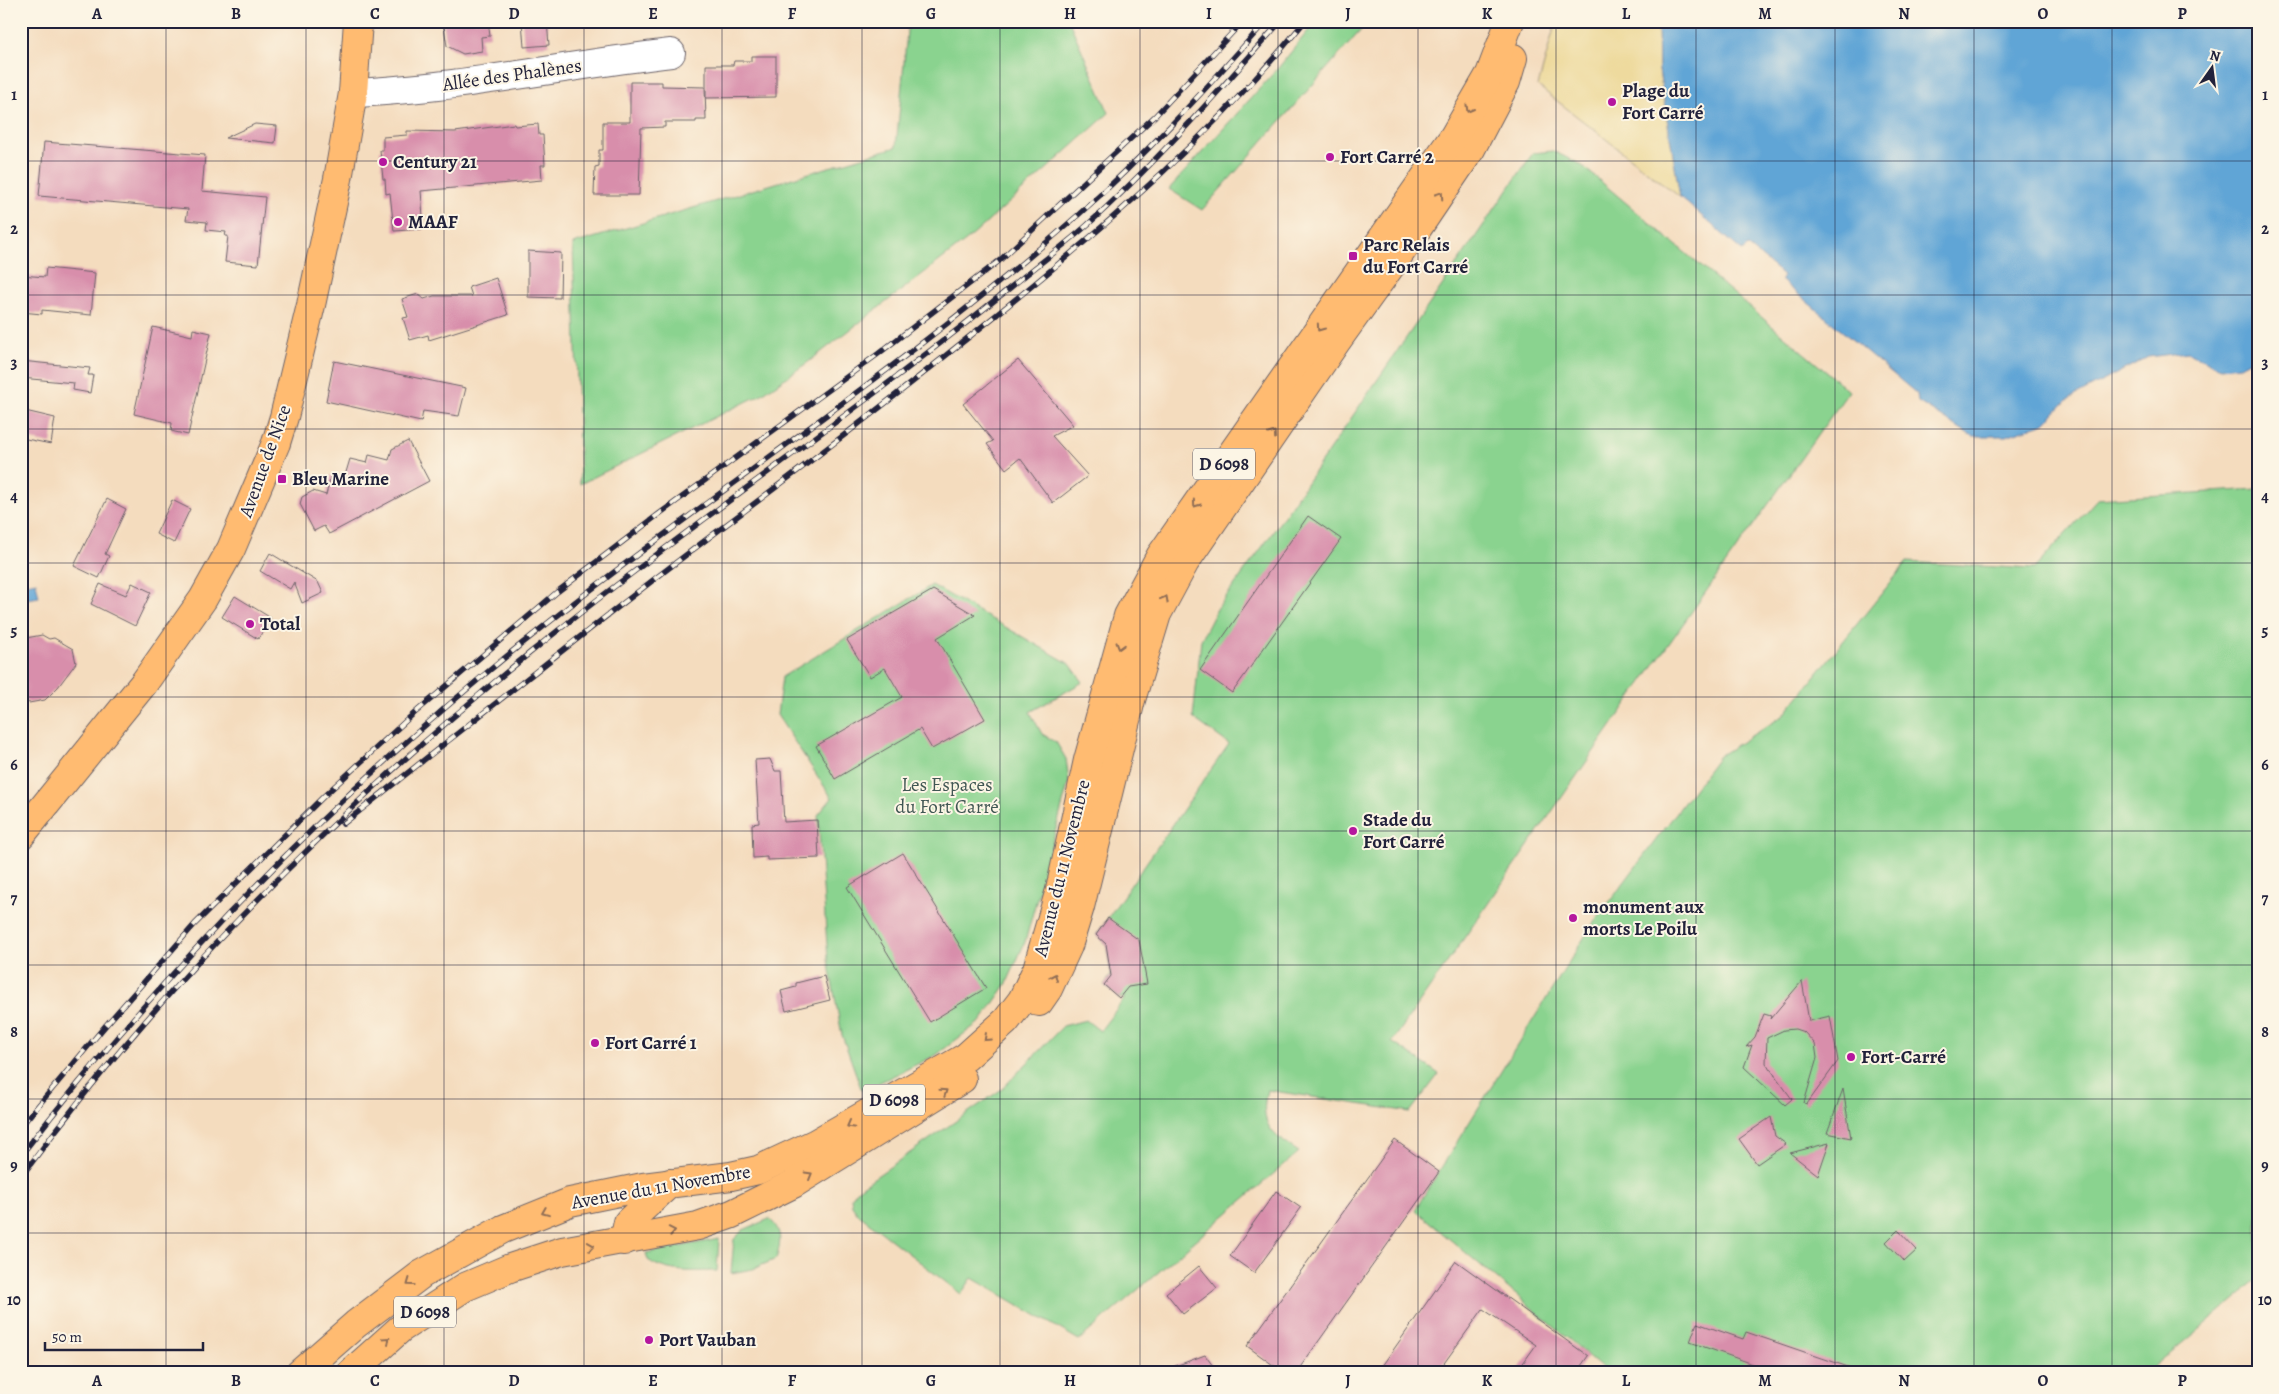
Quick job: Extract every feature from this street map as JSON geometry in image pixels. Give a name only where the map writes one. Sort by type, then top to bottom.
[{"type":"main road","name":"Avenue de Nice","points":[[21,835],[144,683],[203,599],[231,549],[276,443],[311,305],[353,92],[358,21]]},
{"type":"main road","name":"Avenue du 11 Novembre","points":[[300,1373],[356,1324],[422,1274],[503,1229],[570,1202],[758,1170],[816,1143],[966,1057],[1006,1022],[1022,1000],[1037,968],[1060,890],[1088,760],[1128,616],[1161,555],[1454,136],[1490,74],[1510,21]]},
{"type":"main road","name":"Avenue du 11 Novembre","points":[[350,1373],[400,1329],[465,1287],[510,1268],[562,1251],[698,1226],[732,1214],[774,1195],[928,1102],[988,1062],[1017,1035],[1048,989],[1068,946],[1104,814],[1133,694],[1157,614],[1185,562],[1471,149],[1506,82],[1523,21]]},
{"type":"main road","points":[[1336,342],[1352,308],[1386,261],[1384,250],[1377,245]]},
{"type":"main road","points":[[1104,701],[1114,711],[1114,729],[1100,789],[1104,814]]},
{"type":"main road","points":[[624,1241],[628,1222],[682,1182],[733,1183],[774,1195]]},
{"type":"street","name":"Allée des Phalènes","points":[[353,92],[377,92],[478,81],[552,71],[604,61],[671,53]]},
{"type":"green space","points":[[908,21],[1069,21],[1109,113],[972,236],[807,363],[762,394],[580,484],[573,244],[896,147]]},
{"type":"green space","points":[[1316,21],[1369,21],[1202,210],[1169,189],[1279,67]]},
{"type":"green space","name":"Stade du Fort Carré","points":[[1553,151],[1580,164],[1849,391],[1653,666],[1392,1042],[1439,1074],[1410,1112],[1267,1090],[1265,1102],[1266,1120],[1274,1134],[1299,1152],[1079,1340],[972,1278],[961,1294],[858,1214],[852,1205],[851,1198],[858,1189],[1002,1089],[1063,1026],[1086,1020],[1100,1031],[1125,998],[1119,998],[1104,985],[1111,975],[1106,944],[1096,935],[1229,744],[1193,718],[1201,640],[1217,609],[1271,535],[1533,153]]},
{"type":"green space","points":[[2258,489],[2258,1280],[2146,1373],[1609,1373],[1415,1210],[1592,925],[1719,756],[1783,716],[1907,562],[2034,569],[2097,499]]},
{"type":"green space","name":"Les Espaces du Fort Carré","points":[[932,585],[1070,664],[1083,682],[1030,712],[1042,734],[1056,742],[1066,759],[1069,781],[1025,942],[1006,985],[981,1021],[936,1055],[862,1091],[842,1035],[828,960],[818,815],[832,798],[777,715],[782,677]]},
{"type":"green space","points":[[769,1219],[774,1223],[780,1237],[776,1259],[753,1269],[731,1273],[734,1239],[743,1230]]},
{"type":"green space","points":[[719,1239],[717,1271],[681,1271],[664,1268],[648,1260],[646,1253]]},
{"type":"sand","name":"Plage du Fort Carré","points":[[1556,21],[1658,21],[1659,70],[1680,197],[1538,86]]},
{"type":"water","points":[[1658,21],[2258,21],[2258,356],[2240,366],[2220,368],[2188,352],[2148,357],[2067,400],[2045,423],[2006,436],[1972,436],[1918,402],[1917,394],[1781,280],[1783,275],[1748,246],[1742,251],[1680,197],[1659,70]]},
{"type":"water","points":[[36,582],[39,597],[21,600],[21,585]]},
{"type":"building","points":[[443,21],[488,21],[490,36],[481,37],[482,51],[463,54],[447,46]]},
{"type":"building","points":[[522,21],[547,21],[549,45],[524,47]]},
{"type":"building","points":[[751,56],[776,56],[776,97],[706,98],[706,65],[733,65],[734,61],[751,61]]},
{"type":"building","points":[[630,82],[662,82],[662,86],[705,87],[706,120],[696,120],[696,122],[665,122],[665,127],[641,128],[639,195],[594,195],[595,167],[599,166],[599,150],[603,150],[603,122],[630,122]]},
{"type":"building","points":[[255,124],[277,126],[275,143],[225,138]]},
{"type":"building","points":[[514,124],[515,126],[538,124],[539,135],[543,135],[545,165],[541,165],[542,180],[421,191],[424,229],[394,231],[390,193],[386,194],[385,179],[383,179],[380,150],[383,150],[383,137],[407,135],[407,131],[455,132]]},
{"type":"building","points":[[44,142],[205,155],[202,191],[265,197],[258,265],[225,262],[228,236],[225,236],[226,232],[206,230],[207,222],[186,220],[188,209],[39,196]]},
{"type":"building","points":[[528,251],[561,253],[560,298],[528,297]]},
{"type":"building","points":[[46,268],[95,273],[91,315],[42,310],[42,314],[21,312],[21,275],[45,277]]},
{"type":"building","points":[[496,278],[508,315],[429,340],[428,335],[410,340],[403,318],[408,317],[402,299],[418,294],[424,299],[434,296],[472,296],[469,287]]},
{"type":"building","points":[[153,327],[192,336],[193,329],[211,333],[188,435],[171,431],[172,423],[134,414]]},
{"type":"building","points":[[1018,360],[1073,425],[1052,436],[1088,476],[1053,503],[1020,458],[1006,469],[987,444],[993,441],[963,404]]},
{"type":"building","points":[[21,361],[90,368],[88,375],[93,375],[90,393],[73,390],[74,383],[21,378]]},
{"type":"building","points":[[334,361],[466,388],[459,416],[423,411],[421,422],[326,401]]},
{"type":"building","points":[[21,410],[55,418],[51,444],[21,438]]},
{"type":"building","points":[[408,441],[429,481],[329,534],[324,526],[314,531],[300,504],[302,497],[313,491],[326,495],[331,475],[344,479],[350,459],[367,463],[369,455],[389,460],[392,449]]},
{"type":"building","points":[[107,499],[126,509],[105,554],[109,556],[99,578],[74,566]]},
{"type":"building","points":[[172,500],[190,509],[174,543],[156,534]]},
{"type":"building","points":[[1308,516],[1341,539],[1232,693],[1200,670]]},
{"type":"building","points":[[270,553],[318,582],[323,593],[302,603],[294,582],[290,589],[260,571]]},
{"type":"building","points":[[132,583],[151,592],[135,626],[91,604],[100,584],[126,595]]},
{"type":"building","points":[[933,590],[975,615],[937,638],[985,719],[932,749],[920,729],[835,779],[816,746],[902,697],[885,668],[870,677],[847,640]]},
{"type":"building","points":[[235,596],[271,618],[258,639],[222,617]]},
{"type":"building","points":[[42,635],[49,639],[54,638],[73,649],[76,663],[58,687],[45,700],[29,703],[21,698],[21,639]]},
{"type":"building","points":[[770,759],[775,771],[781,771],[784,822],[817,820],[819,858],[767,860],[767,857],[753,858],[752,824],[759,823],[755,760]]},
{"type":"building","points":[[903,853],[986,988],[930,1022],[847,887]]},
{"type":"building","points":[[1108,918],[1139,940],[1147,984],[1128,987],[1119,998],[1104,985],[1111,976],[1106,944],[1096,935]]},
{"type":"building","points":[[824,976],[830,1000],[786,1011],[781,991],[796,987],[796,983]]},
{"type":"building","points":[[1802,981],[1809,1021],[1830,1016],[1838,1061],[1807,1104],[1804,1103],[1817,1058],[1815,1044],[1804,1032],[1795,1029],[1784,1030],[1767,1038],[1766,1063],[1792,1099],[1785,1105],[1744,1067],[1752,1045],[1746,1047],[1755,1037],[1764,1014],[1771,1016],[1770,1019]]},
{"type":"building","points":[[1843,1089],[1851,1138],[1827,1133]]},
{"type":"building","points":[[1771,1117],[1775,1136],[1786,1144],[1757,1164],[1739,1139]]},
{"type":"building","points":[[1395,1140],[1439,1172],[1296,1373],[1284,1373],[1247,1346]]},
{"type":"building","points":[[1829,1143],[1818,1175],[1790,1153]]},
{"type":"building","points":[[1276,1191],[1301,1208],[1254,1273],[1230,1256]]},
{"type":"building","points":[[1898,1230],[1917,1250],[1904,1262],[1886,1242]]},
{"type":"building","points":[[1456,1261],[1588,1356],[1576,1373],[1516,1373],[1536,1345],[1483,1309],[1437,1373],[1377,1373]]},
{"type":"building","points":[[1199,1266],[1217,1288],[1183,1314],[1166,1293]]},
{"type":"building","points":[[1697,1323],[1743,1339],[1746,1332],[1857,1370],[1856,1373],[1779,1373],[1690,1342]]},
{"type":"building","points":[[1205,1355],[1218,1373],[1162,1373],[1162,1371]]},
{"type":"railway","points":[[21,1126],[106,1025],[195,924],[325,795],[410,717],[557,592],[659,514],[878,354],[999,261],[1155,116],[1243,21]]},
{"type":"railway","points":[[21,1155],[134,1017],[194,951],[255,886],[384,762],[450,703],[588,592],[871,382],[1010,273],[1127,170],[1198,97],[1266,21]]},
{"type":"railway","points":[[21,1177],[76,1104],[196,965],[259,898],[391,771],[460,711],[590,605],[892,380],[1076,235],[1161,153],[1281,21]]},
{"type":"railway","points":[[343,824],[664,571],[893,397],[1082,244],[1198,139],[1235,101],[1305,21]]},
{"type":"place","name":"Plage du Fort Carré","points":[[1612,102]]},
{"type":"place","name":"Fort Carré 2","points":[[1330,157]]},
{"type":"place","name":"Century 21","points":[[383,162]]},
{"type":"place","name":"MAAF","points":[[398,222]]},
{"type":"place","name":"Parc Relais du Fort Carré","points":[[1353,256]]},
{"type":"place","name":"Bleu Marine","points":[[282,479]]},
{"type":"place","name":"Total","points":[[250,624]]},
{"type":"place","name":"Stade du Fort Carré","points":[[1353,831]]},
{"type":"place","name":"monument aux morts Le Poilu","points":[[1573,918]]},
{"type":"place","name":"Fort Carré 1","points":[[595,1043]]},
{"type":"place","name":"Fort-Carré","points":[[1851,1057]]},
{"type":"place","name":"Port Vauban","points":[[649,1340]]}]
